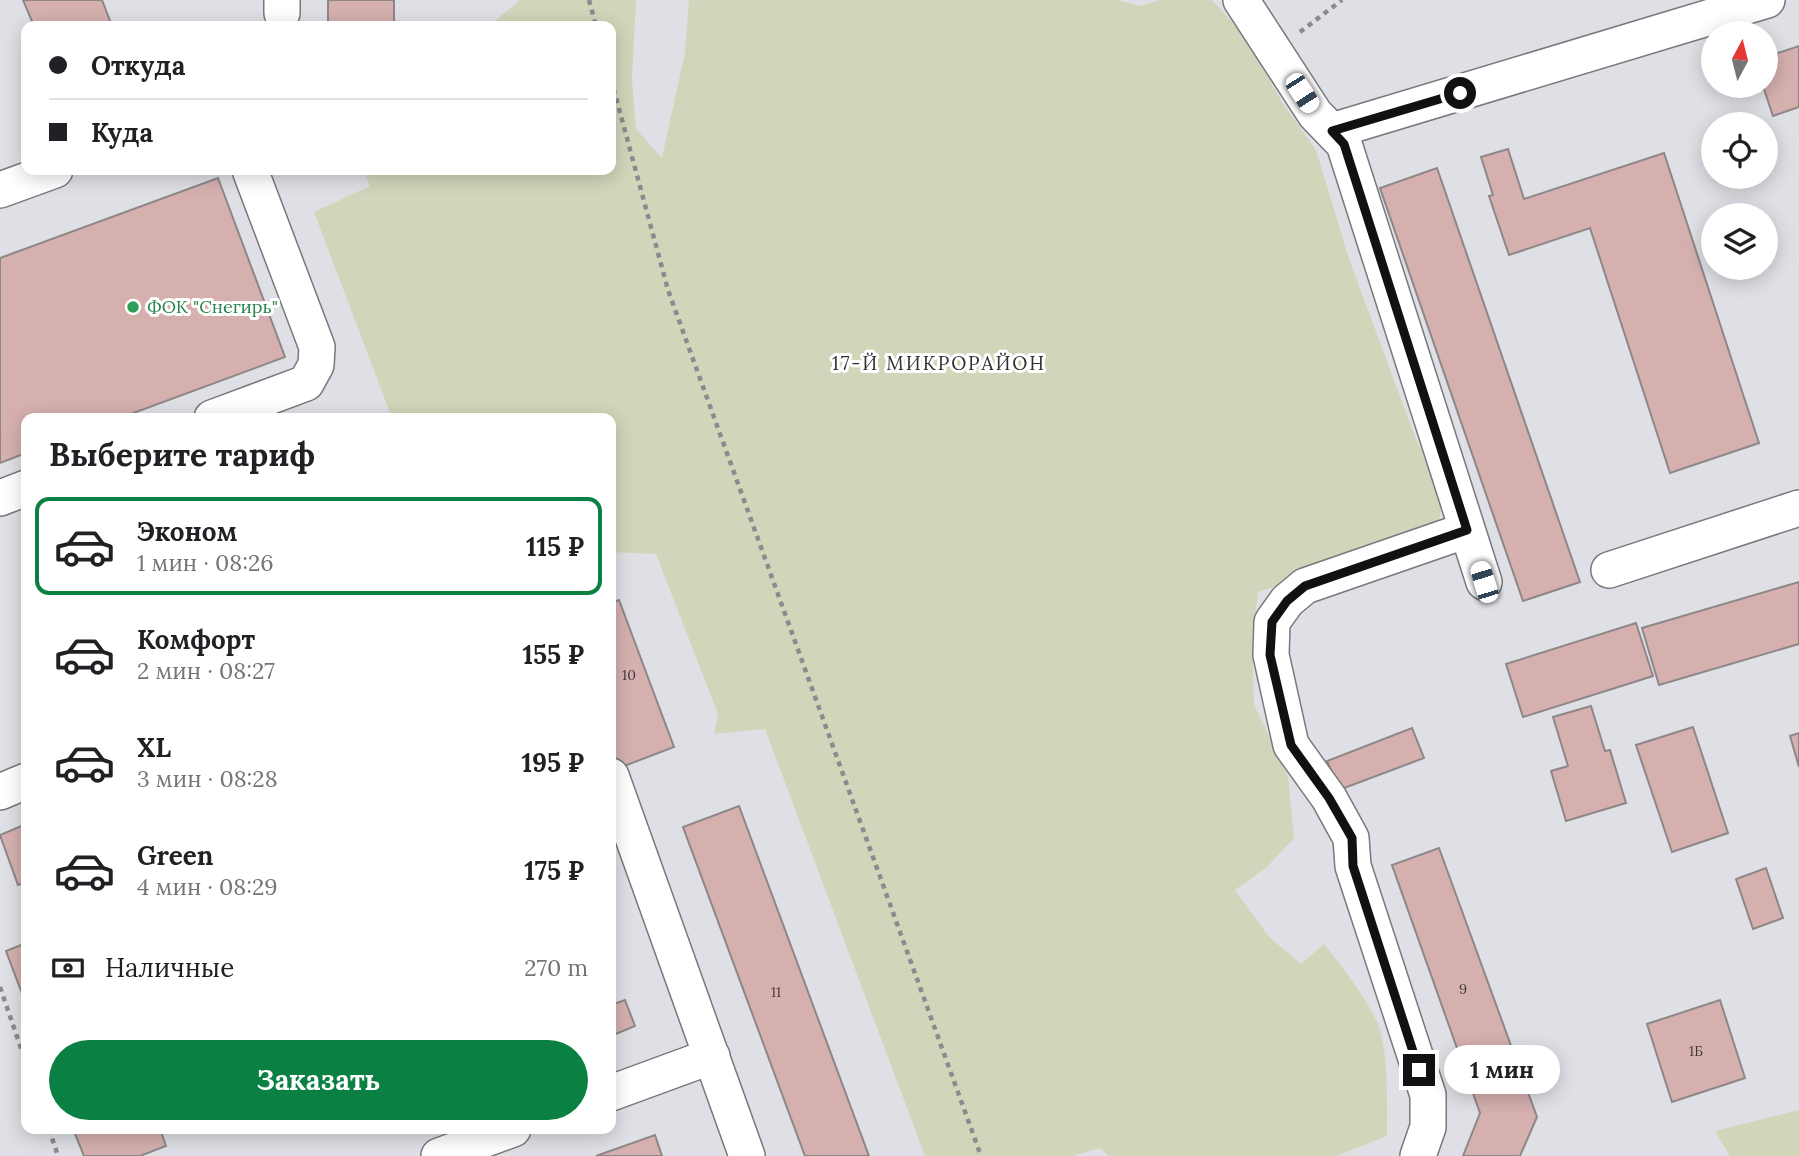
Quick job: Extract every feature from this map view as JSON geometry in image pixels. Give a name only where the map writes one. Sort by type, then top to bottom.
[{"type":"street","points":[[1241,0],[1315,114],[1344,144],[1484,582]]},
{"type":"street","points":[[1332,131],[1767,0]]},
{"type":"street","points":[[0,190],[41,175]]},
{"type":"street","points":[[225,413],[306,383],[316,365],[317,347],[252,175]]},
{"type":"street","points":[[0,498],[21,490]]},
{"type":"street","points":[[1609,570],[1799,508]]},
{"type":"street","points":[[1418,1156],[1429,1127],[1428,1095],[1353,866],[1352,838],[1329,798],[1291,745],[1270,655],[1272,622],[1287,601],[1305,586],[1467,530]]},
{"type":"street","points":[[0,792],[21,784]]},
{"type":"street","points":[[616,798],[747,1156]]},
{"type":"street","points":[[616,1091],[712,1056]]},
{"type":"street","points":[[439,1156],[499,1134]]},
{"type":"path","points":[[589,0],[595,21]]},
{"type":"path","points":[[1275,52],[1342,0]]},
{"type":"path","points":[[616,98],[668,290],[981,1156]]},
{"type":"path","points":[[0,987],[21,1048]]},
{"type":"path","points":[[51,1134],[58,1156]]},
{"type":"green space","points":[[520,0],[636,0],[632,79],[636,129],[662,158],[685,52],[689,0],[1117,0],[1141,6],[1159,0],[1212,0],[1244,35],[1282,102],[1316,150],[1349,259],[1416,439],[1443,492],[1436,544],[1310,575],[1258,592],[1252,641],[1254,704],[1288,777],[1294,838],[1267,867],[1235,890],[1269,937],[1301,964],[1324,944],[1366,1001],[1377,1022],[1384,1047],[1387,1136],[1336,1156],[1109,1156],[1100,1148],[1073,1156],[925,1156],[765,729],[714,734],[718,714],[656,554],[616,552],[616,413],[390,413],[314,212],[370,186],[366,175],[616,175],[616,21],[495,21]]},
{"type":"green space","points":[[1799,1110],[1799,1156],[1730,1156],[1715,1131]]},
{"type":"building","points":[[23,0],[102,0],[110,21],[32,21]]},
{"type":"building","points":[[328,0],[394,0],[394,21],[328,21]]},
{"type":"building","points":[[1799,46],[1799,107],[1778,114],[1778,112],[1772,112],[1767,98],[1778,98],[1778,53]]},
{"type":"building","points":[[1508,149],[1524,199],[1664,153],[1701,266],[1701,280],[1706,280],[1759,443],[1670,473],[1590,228],[1509,255],[1489,196],[1493,195],[1481,157]]},
{"type":"building","points":[[1437,168],[1580,582],[1523,601],[1380,188]]},
{"type":"building","name":"ФОК \"Снегирь\"","points":[[218,178],[285,357],[134,413],[21,413],[21,455],[0,463],[0,258]]},
{"type":"building","points":[[1799,582],[1799,644],[1659,685],[1642,628]]},
{"type":"building","points":[[619,600],[674,747],[619,768],[616,760],[616,601]]},
{"type":"building","points":[[1636,623],[1653,676],[1523,717],[1506,664]]},
{"type":"building","points":[[1591,706],[1605,751],[1610,750],[1626,803],[1566,821],[1551,771],[1568,766],[1553,717]]},
{"type":"building","points":[[1693,727],[1728,833],[1672,852],[1636,745]]},
{"type":"building","points":[[1412,728],[1424,758],[1339,790],[1327,761]]},
{"type":"building","points":[[1799,733],[1799,767],[1790,736]]},
{"type":"building","points":[[739,806],[869,1156],[805,1156],[683,827]]},
{"type":"building","points":[[21,826],[21,884],[18,885],[0,835]]},
{"type":"building","points":[[1439,848],[1537,1117],[1520,1156],[1463,1156],[1480,1113],[1392,865]]},
{"type":"building","points":[[1766,868],[1783,918],[1753,929],[1736,879]]},
{"type":"building","points":[[21,945],[21,991],[6,951]]},
{"type":"building","points":[[625,1000],[635,1026],[616,1034],[616,1003]]},
{"type":"building","points":[[1720,1000],[1745,1078],[1672,1102],[1647,1024]]},
{"type":"building","points":[[75,1134],[162,1134],[166,1146],[140,1156],[84,1156]]},
{"type":"building","points":[[655,1135],[662,1156],[596,1156]]},
{"type":"place","name":"ФОК \"Снегирь\"","points":[[133,307]]},
{"type":"district","name":"17-Й МИКРОРАЙОН","points":[[939,363]]},
{"type":"route","points":[[1419,1070],[1353,866],[1352,838],[1329,798],[1291,745],[1270,655],[1272,622],[1287,601],[1305,586],[1467,530],[1344,144],[1332,131],[1460,93]]}]
